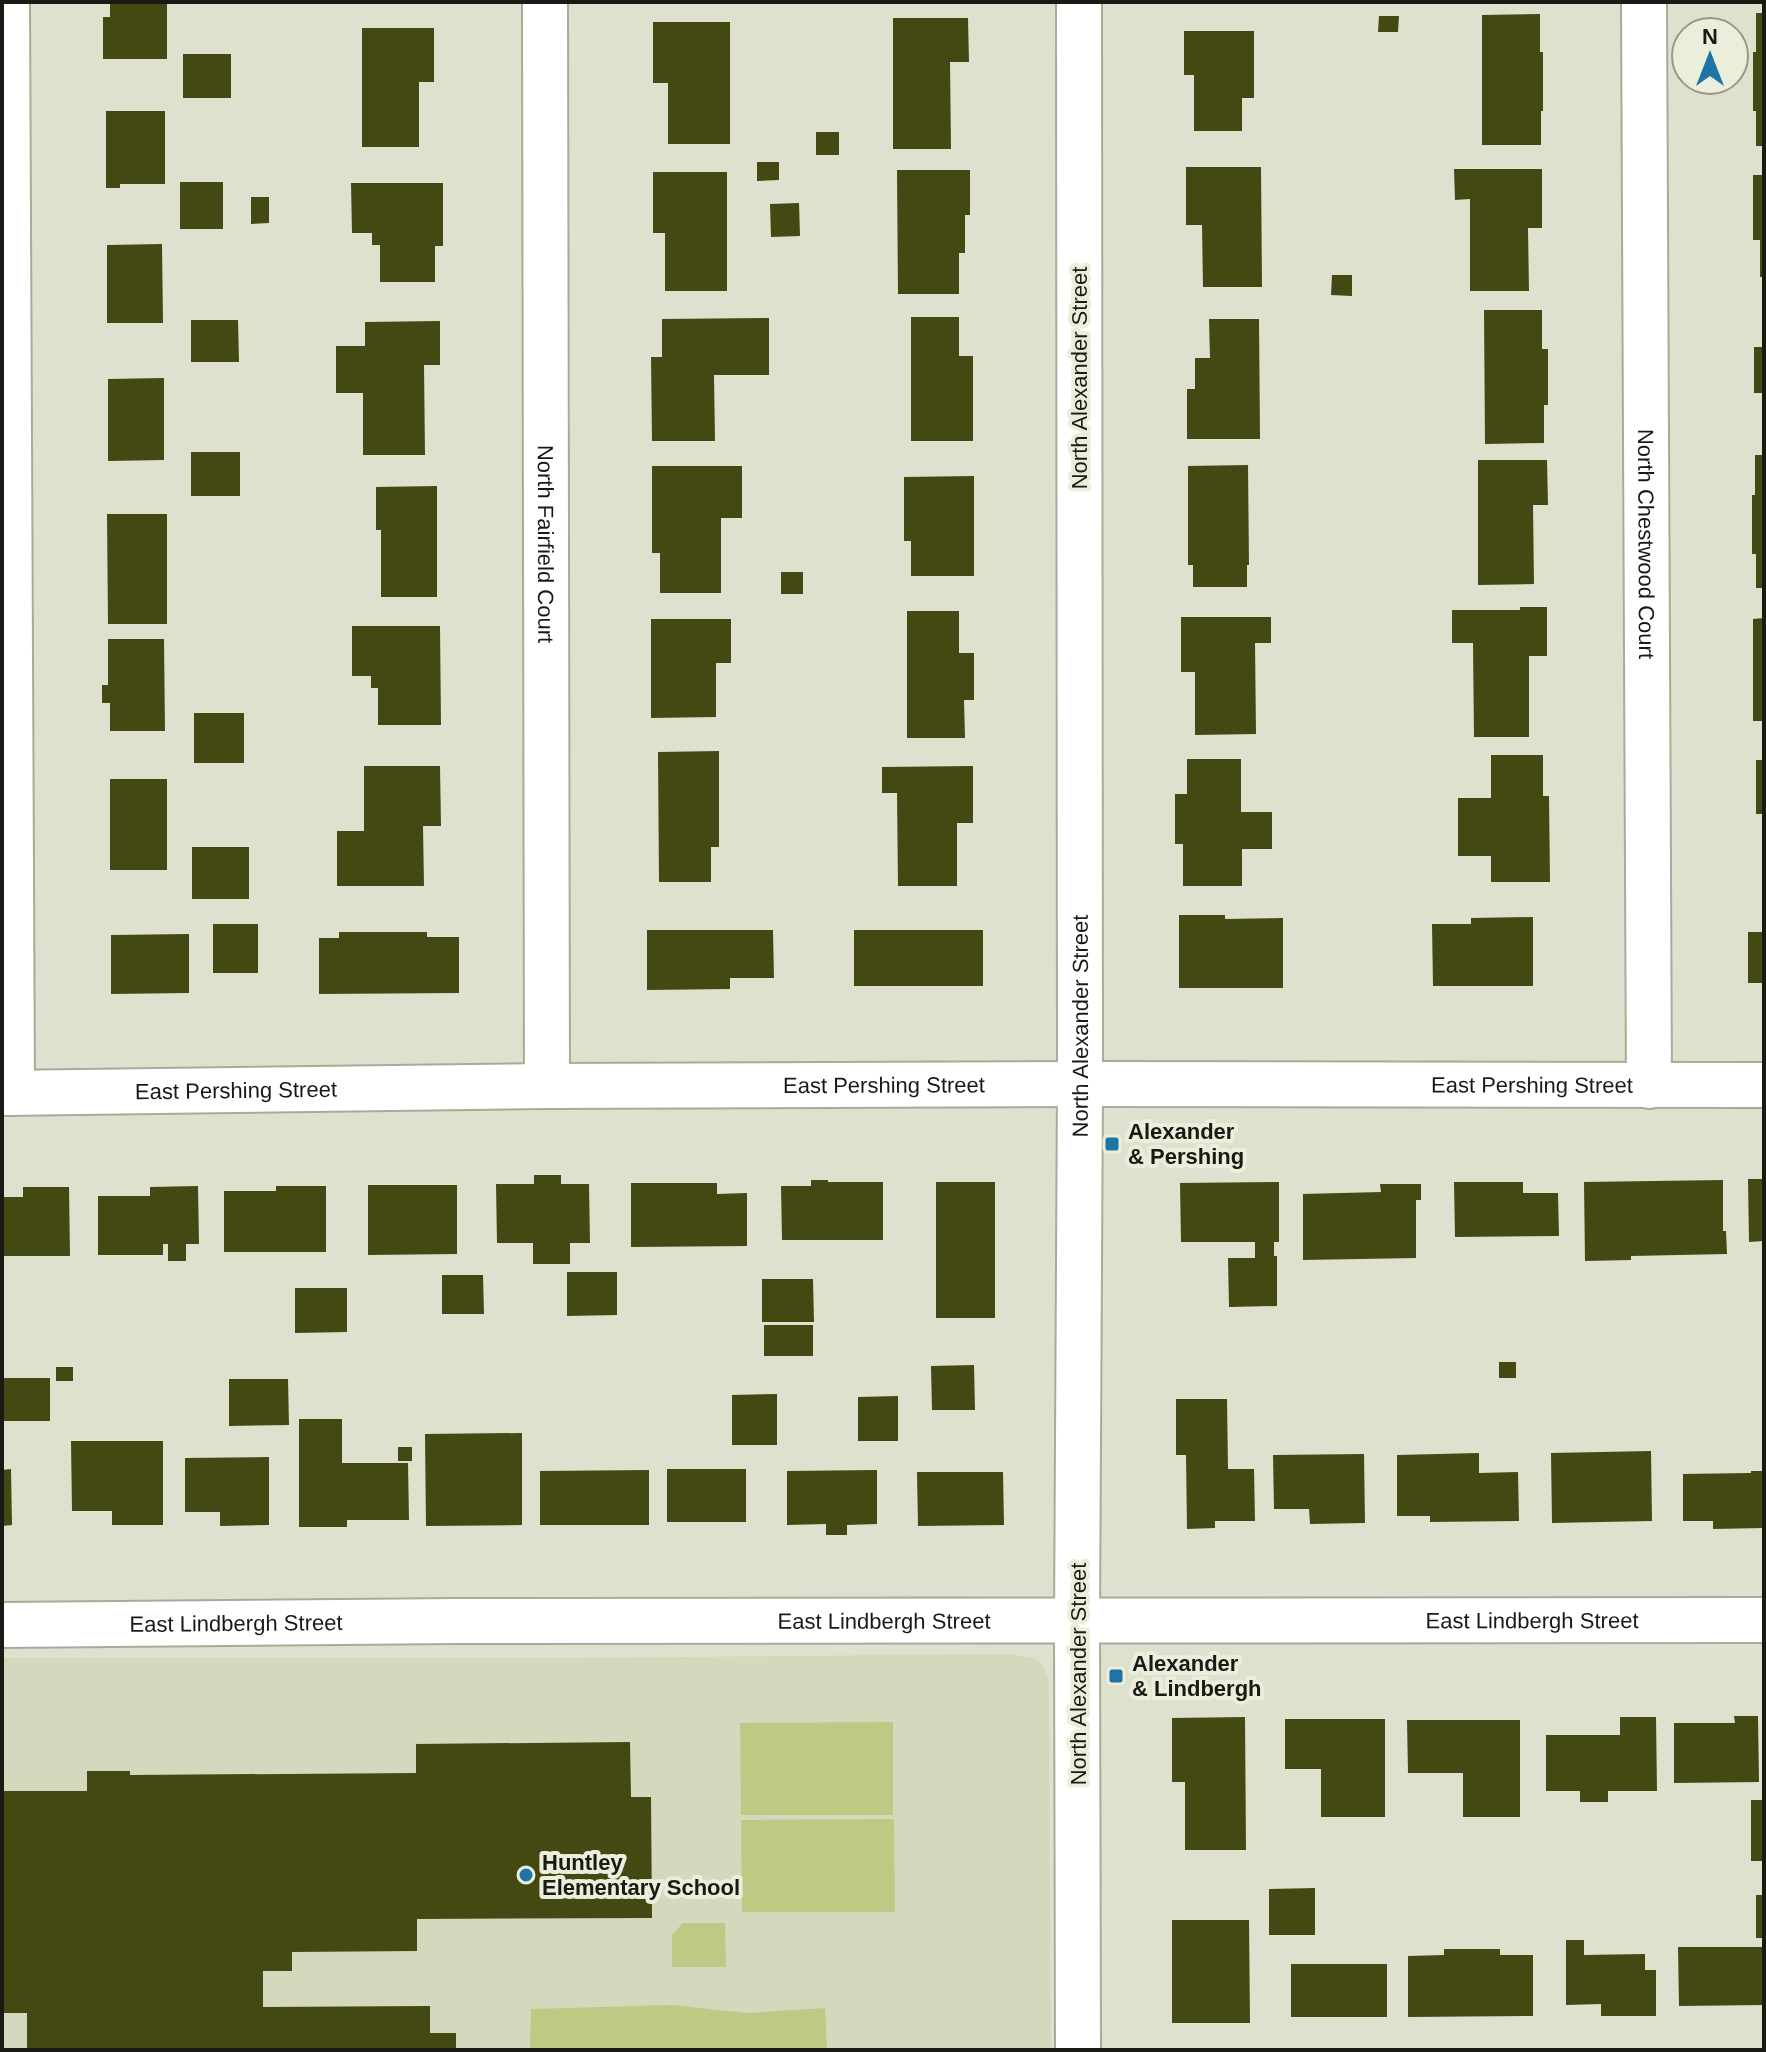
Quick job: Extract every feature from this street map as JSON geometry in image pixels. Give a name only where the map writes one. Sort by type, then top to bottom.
[{"type":"street","points":[[7,2],[7,1093]]},
{"type":"street","name":"North Fairfield Court","points":[[545,2],[547,1086]]},
{"type":"street","name":"North Alexander Street","points":[[1078,2050],[1079,2]]},
{"type":"street","name":"North Chestwood Court","points":[[1644,2],[1649,1086]]},
{"type":"street","name":"East Pershing Street","points":[[7,1093],[547,1086],[1764,1085]]},
{"type":"street","name":"East Lindbergh Street","points":[[2,1625],[456,1621],[1764,1620]]},
{"type":"shaded area","name":"Huntley Elementary School","points":[[1010,1654],[1037,1659],[1043,1665],[1049,1683],[1051,2050],[2,2050],[2,1658]]},
{"type":"green space","points":[[893,1722],[893,1815],[741,1815],[740,1723]]},
{"type":"green space","points":[[894,1819],[895,1912],[742,1912],[741,1820]]},
{"type":"green space","points":[[683,1923],[725,1923],[726,1967],[672,1967],[672,1935]]},
{"type":"green space","points":[[671,2005],[748,2013],[825,2008],[827,2050],[530,2050],[531,2009]]},
{"type":"building","points":[[110,2],[167,2],[167,59],[103,59],[103,17],[110,17]]},
{"type":"building","points":[[1756,13],[1764,13],[1764,146],[1756,146],[1756,111],[1753,111]]},
{"type":"building","points":[[1540,14],[1540,52],[1543,52],[1541,145],[1482,145],[1482,15]]},
{"type":"building","points":[[1379,16],[1399,16],[1398,32],[1378,32]]},
{"type":"building","points":[[893,18],[968,18],[969,62],[950,62],[951,149],[893,149]]},
{"type":"building","points":[[653,22],[730,22],[730,144],[668,144],[668,83],[653,83]]},
{"type":"building","points":[[362,28],[434,28],[434,82],[419,82],[419,147],[362,147]]},
{"type":"building","points":[[1184,31],[1254,31],[1254,98],[1242,98],[1242,131],[1194,131],[1194,75],[1184,75]]},
{"type":"building","points":[[183,54],[231,54],[231,98],[183,98]]},
{"type":"building","points":[[106,111],[165,111],[165,184],[120,184],[120,188],[106,188]]},
{"type":"building","points":[[816,132],[839,132],[839,155],[816,155]]},
{"type":"building","points":[[757,162],[779,162],[779,180],[757,181]]},
{"type":"building","points":[[1186,167],[1261,167],[1262,287],[1203,287],[1202,225],[1186,225]]},
{"type":"building","points":[[1454,169],[1542,169],[1542,228],[1528,228],[1529,291],[1470,291],[1470,199],[1455,200]]},
{"type":"building","points":[[897,170],[970,170],[970,215],[965,215],[965,253],[959,253],[959,294],[898,294]]},
{"type":"building","points":[[653,172],[727,172],[727,291],[665,291],[665,233],[653,233]]},
{"type":"building","points":[[1753,175],[1764,175],[1764,277],[1760,277],[1760,240],[1753,240]]},
{"type":"building","points":[[180,182],[223,182],[223,229],[180,229]]},
{"type":"building","points":[[351,183],[443,183],[443,246],[435,246],[435,282],[380,282],[380,245],[372,245],[372,233],[352,233]]},
{"type":"building","points":[[251,197],[269,197],[269,223],[251,224]]},
{"type":"building","points":[[799,203],[800,236],[771,237],[770,204]]},
{"type":"building","points":[[162,244],[163,323],[107,323],[107,245]]},
{"type":"building","points":[[1332,275],[1352,275],[1352,296],[1331,295]]},
{"type":"building","points":[[1484,310],[1542,310],[1542,349],[1548,349],[1544,443],[1485,444]]},
{"type":"building","points":[[911,317],[959,317],[959,356],[973,356],[973,441],[911,441]]},
{"type":"building","points":[[769,318],[769,375],[714,375],[715,441],[652,441],[651,357],[662,357],[662,319]]},
{"type":"building","points":[[1209,319],[1259,319],[1260,439],[1187,439],[1187,389],[1195,389],[1195,358],[1210,358]]},
{"type":"building","points":[[191,320],[238,320],[239,362],[191,362]]},
{"type":"building","points":[[440,321],[440,365],[424,365],[425,455],[363,455],[363,393],[336,393],[336,346],[365,346],[365,322]]},
{"type":"building","points":[[1754,347],[1764,347],[1764,393],[1754,393]]},
{"type":"building","points":[[164,378],[164,460],[108,461],[108,379]]},
{"type":"building","points":[[191,452],[240,452],[240,496],[191,496]]},
{"type":"building","points":[[1755,455],[1764,455],[1764,588],[1756,588],[1756,554],[1752,554]]},
{"type":"building","points":[[1478,460],[1547,460],[1548,505],[1533,505],[1534,584],[1478,585]]},
{"type":"building","points":[[1248,465],[1247,587],[1193,587],[1193,565],[1188,565],[1188,466]]},
{"type":"building","points":[[652,466],[742,466],[742,518],[721,518],[721,593],[660,593],[660,553],[652,553]]},
{"type":"building","points":[[974,476],[974,576],[911,576],[911,541],[904,541],[904,477]]},
{"type":"building","points":[[437,486],[437,597],[381,597],[381,530],[376,530],[376,487]]},
{"type":"building","points":[[107,514],[167,514],[167,624],[108,624]]},
{"type":"building","points":[[781,572],[803,572],[803,594],[781,594]]},
{"type":"building","points":[[1520,607],[1547,607],[1547,656],[1529,656],[1529,737],[1474,737],[1473,643],[1452,643],[1452,610],[1520,610]]},
{"type":"building","points":[[907,611],[959,611],[959,653],[974,653],[974,700],[964,700],[965,738],[907,738]]},
{"type":"building","points":[[1181,617],[1271,617],[1271,643],[1255,643],[1256,734],[1195,735],[1195,672],[1181,672]]},
{"type":"building","points":[[1764,618],[1764,721],[1753,721],[1753,619]]},
{"type":"building","points":[[651,619],[731,619],[731,663],[716,663],[716,717],[651,718]]},
{"type":"building","points":[[352,626],[440,626],[441,725],[378,725],[378,688],[371,688],[371,676],[352,676]]},
{"type":"building","points":[[108,639],[164,639],[165,731],[110,731],[110,703],[102,703],[102,685],[108,685]]},
{"type":"building","points":[[194,713],[244,713],[244,763],[194,763]]},
{"type":"building","points":[[719,751],[719,847],[711,847],[711,882],[659,882],[658,752]]},
{"type":"building","points":[[1491,755],[1543,755],[1543,796],[1549,796],[1550,882],[1491,882],[1491,856],[1458,856],[1458,798],[1491,798]]},
{"type":"building","points":[[1187,759],[1241,759],[1241,812],[1272,812],[1272,849],[1242,849],[1242,886],[1183,886],[1183,844],[1175,844],[1175,794],[1187,794]]},
{"type":"building","points":[[1756,760],[1764,760],[1764,814],[1756,814]]},
{"type":"building","points":[[364,766],[440,766],[441,826],[423,826],[424,886],[337,886],[337,831],[364,831]]},
{"type":"building","points":[[973,766],[973,823],[957,823],[957,886],[898,886],[897,793],[882,793],[882,767]]},
{"type":"building","points":[[110,779],[167,779],[167,870],[110,870]]},
{"type":"building","points":[[192,847],[249,847],[249,899],[192,899]]},
{"type":"building","points":[[1179,915],[1225,915],[1225,919],[1283,918],[1283,988],[1179,988]]},
{"type":"building","points":[[1533,917],[1533,986],[1433,986],[1432,924],[1471,924],[1471,918]]},
{"type":"building","points":[[213,924],[258,924],[258,973],[213,973]]},
{"type":"building","points":[[647,930],[773,930],[774,978],[730,978],[730,989],[647,990]]},
{"type":"building","points":[[854,930],[983,930],[983,986],[854,986]]},
{"type":"building","points":[[339,932],[427,932],[427,937],[459,937],[459,993],[319,994],[319,938],[339,938]]},
{"type":"building","points":[[1748,932],[1764,932],[1764,983],[1748,983]]},
{"type":"building","points":[[189,934],[189,993],[111,994],[111,935]]},
{"type":"building","points":[[534,1175],[561,1175],[561,1184],[589,1184],[590,1243],[570,1243],[570,1264],[533,1264],[533,1243],[497,1243],[496,1184],[534,1184]]},
{"type":"building","points":[[1748,1179],[1764,1179],[1764,1241],[1749,1242]]},
{"type":"building","points":[[811,1180],[883,1182],[883,1240],[782,1240],[781,1186],[811,1186]]},
{"type":"building","points":[[1723,1180],[1723,1231],[1726,1231],[1727,1254],[1631,1256],[1631,1260],[1585,1261],[1584,1182]]},
{"type":"building","points":[[936,1182],[995,1182],[995,1318],[936,1318]]},
{"type":"building","points":[[1279,1182],[1279,1242],[1274,1242],[1277,1306],[1229,1307],[1228,1258],[1255,1258],[1255,1242],[1181,1242],[1180,1183]]},
{"type":"building","points":[[1454,1182],[1523,1182],[1523,1193],[1558,1193],[1559,1236],[1455,1237]]},
{"type":"building","points":[[631,1183],[717,1183],[717,1194],[747,1193],[747,1246],[631,1247]]},
{"type":"building","points":[[1380,1184],[1421,1184],[1421,1200],[1416,1200],[1416,1258],[1303,1260],[1303,1194],[1381,1192]]},
{"type":"building","points":[[368,1185],[457,1185],[457,1254],[368,1255]]},
{"type":"building","points":[[198,1186],[199,1244],[186,1244],[186,1261],[168,1261],[168,1244],[163,1244],[163,1255],[98,1255],[98,1196],[150,1196],[150,1187]]},
{"type":"building","points":[[276,1186],[326,1186],[326,1252],[224,1252],[224,1191],[276,1191]]},
{"type":"building","points":[[23,1187],[69,1187],[70,1256],[2,1256],[2,1197],[23,1197]]},
{"type":"building","points":[[567,1272],[617,1272],[617,1315],[567,1316]]},
{"type":"building","points":[[442,1275],[483,1275],[484,1314],[442,1314]]},
{"type":"building","points":[[762,1279],[813,1279],[814,1322],[762,1322]]},
{"type":"building","points":[[295,1288],[347,1288],[347,1332],[295,1333]]},
{"type":"building","points":[[764,1325],[813,1325],[813,1356],[764,1356]]},
{"type":"building","points":[[1499,1362],[1516,1362],[1516,1378],[1499,1378]]},
{"type":"building","points":[[974,1365],[975,1410],[932,1410],[931,1366]]},
{"type":"building","points":[[56,1367],[73,1367],[73,1381],[56,1381]]},
{"type":"building","points":[[4,1378],[50,1378],[50,1421],[4,1421]]},
{"type":"building","points":[[229,1379],[288,1379],[289,1425],[229,1426]]},
{"type":"building","points":[[777,1394],[777,1445],[732,1445],[732,1395]]},
{"type":"building","points":[[898,1396],[898,1441],[858,1441],[858,1397]]},
{"type":"building","points":[[1176,1399],[1227,1399],[1228,1469],[1254,1469],[1255,1521],[1215,1521],[1215,1528],[1187,1529],[1186,1455],[1176,1455]]},
{"type":"building","points":[[299,1419],[342,1419],[342,1463],[408,1463],[409,1520],[347,1520],[347,1527],[299,1527]]},
{"type":"building","points":[[522,1433],[522,1525],[426,1526],[425,1434]]},
{"type":"building","points":[[71,1441],[163,1441],[163,1525],[112,1525],[112,1511],[72,1511]]},
{"type":"building","points":[[398,1447],[412,1447],[412,1461],[398,1461]]},
{"type":"building","points":[[1651,1451],[1652,1521],[1552,1523],[1551,1453]]},
{"type":"building","points":[[1479,1453],[1479,1473],[1518,1472],[1519,1521],[1430,1522],[1430,1516],[1397,1516],[1397,1455]]},
{"type":"building","points":[[1364,1454],[1365,1523],[1310,1524],[1309,1509],[1274,1509],[1273,1455]]},
{"type":"building","points":[[269,1457],[269,1525],[220,1526],[220,1512],[185,1512],[185,1458]]},
{"type":"building","points":[[11,1469],[12,1525],[2,1526],[2,1470]]},
{"type":"building","points":[[667,1469],[746,1469],[746,1522],[667,1522]]},
{"type":"building","points":[[649,1470],[649,1525],[540,1525],[540,1471]]},
{"type":"building","points":[[877,1470],[877,1524],[847,1525],[847,1535],[826,1535],[826,1524],[787,1525],[787,1471]]},
{"type":"building","points":[[1764,1471],[1764,1528],[1713,1529],[1713,1521],[1683,1521],[1683,1474]]},
{"type":"building","points":[[917,1472],[1003,1472],[1004,1525],[918,1526]]},
{"type":"building","points":[[1734,1716],[1758,1716],[1759,1782],[1674,1783],[1674,1723],[1735,1723]]},
{"type":"building","points":[[1245,1717],[1246,1850],[1185,1850],[1185,1782],[1172,1782],[1172,1718]]},
{"type":"building","points":[[1620,1717],[1656,1717],[1657,1791],[1608,1791],[1608,1802],[1580,1802],[1580,1791],[1546,1791],[1546,1735],[1620,1735]]},
{"type":"building","points":[[1285,1719],[1385,1719],[1385,1817],[1321,1817],[1321,1769],[1285,1769]]},
{"type":"building","points":[[1407,1720],[1520,1720],[1520,1817],[1463,1817],[1463,1773],[1408,1773]]},
{"type":"building","points":[[630,1742],[631,1797],[651,1797],[652,1918],[417,1919],[417,1951],[292,1952],[292,1971],[263,1971],[263,2007],[430,2006],[430,2033],[456,2033],[456,2050],[27,2050],[27,2013],[2,2013],[2,1791],[87,1791],[87,1771],[130,1771],[130,1775],[416,1773],[416,1744]]},
{"type":"building","points":[[1751,1800],[1764,1800],[1764,1861],[1751,1861]]},
{"type":"building","points":[[1315,1888],[1315,1935],[1269,1935],[1269,1889]]},
{"type":"building","points":[[1756,1895],[1764,1895],[1764,1938],[1756,1938]]},
{"type":"building","points":[[1172,1920],[1249,1920],[1250,2023],[1172,2023]]},
{"type":"building","points":[[1566,1940],[1584,1940],[1584,1955],[1645,1954],[1645,1970],[1656,1970],[1656,2016],[1601,2016],[1601,2004],[1566,2005]]},
{"type":"building","points":[[1678,1947],[1764,1947],[1764,2005],[1679,2006]]},
{"type":"building","points":[[1444,1949],[1500,1949],[1500,1955],[1533,1955],[1533,2016],[1408,2017],[1408,1956],[1444,1955]]},
{"type":"building","points":[[1291,1964],[1387,1964],[1387,2017],[1291,2017]]},
{"type":"place","name":"Alexander & Pershing","points":[[1112,1144]]},
{"type":"place","name":"Alexander & Lindbergh","points":[[1116,1676]]},
{"type":"place","name":"Huntley Elementary School","points":[[526,1875]]}]
